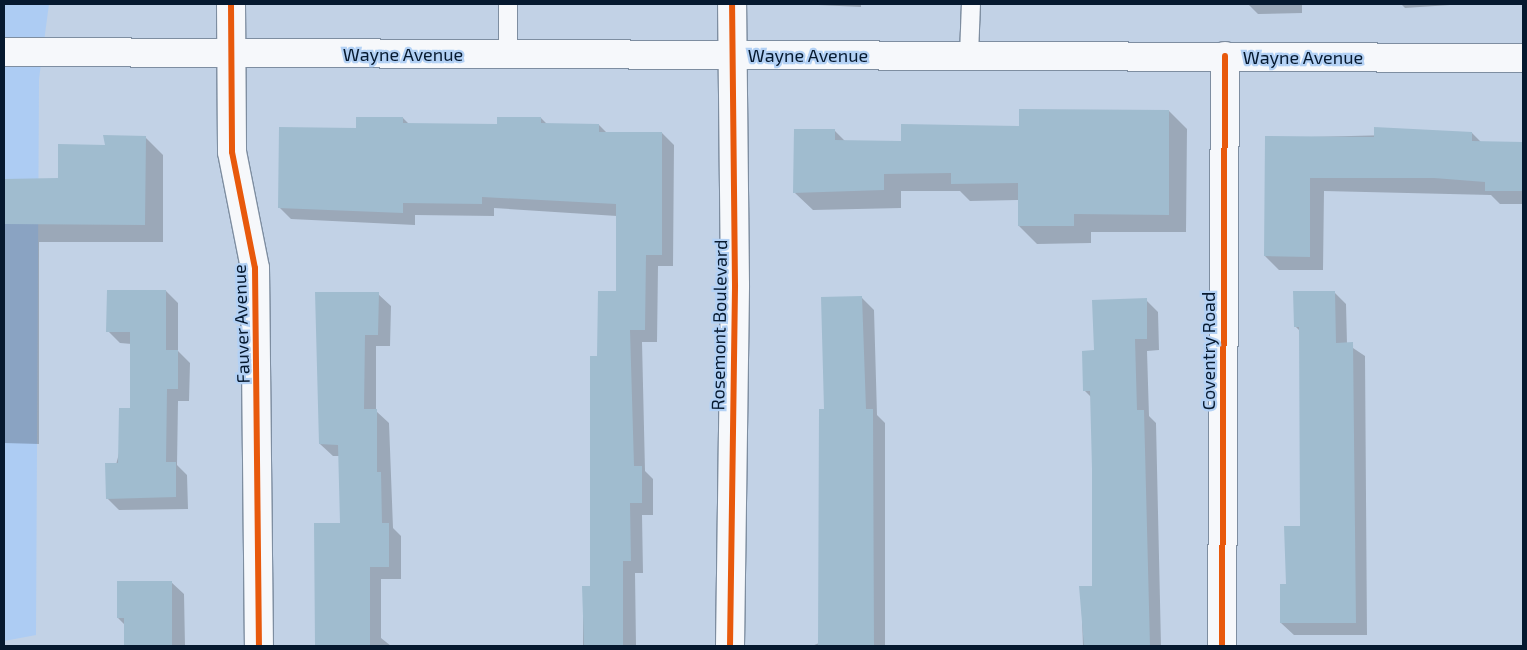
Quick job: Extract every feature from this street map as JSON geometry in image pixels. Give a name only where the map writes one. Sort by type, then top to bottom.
[{"type":"street","name":"Fauver Avenue","points":[[231,4],[232,152],[255,268],[259,646]]},
{"type":"street","name":"Rosemont Boulevard","points":[[730,646],[735,285],[732,4]]},
{"type":"street","name":"Wayne Avenue","points":[[4,52],[1523,58]]},
{"type":"street","name":"Coventry Road","points":[[1222,646],[1225,56]]},
{"type":"lane","points":[[508,4],[508,54]]},
{"type":"lane","points":[[969,55],[971,4]]},
{"type":"shaded area","points":[[4,4],[49,4],[39,79],[36,635],[4,641]]},
{"type":"building","points":[[1019,109],[1169,110],[1169,215],[1074,214],[1074,226],[1018,226],[1018,183],[951,184],[951,173],[884,174],[884,190],[793,193],[794,129],[835,129],[835,140],[901,141],[901,124],[1019,126]]},
{"type":"building","points":[[356,117],[403,117],[403,123],[497,124],[497,117],[541,117],[541,123],[599,124],[599,132],[662,132],[662,255],[646,255],[645,330],[630,330],[634,466],[642,466],[642,503],[630,503],[631,561],[623,561],[623,646],[584,646],[582,586],[590,586],[590,356],[597,356],[598,291],[616,291],[616,204],[482,197],[482,204],[403,203],[403,213],[278,208],[279,127],[356,128]]},
{"type":"building","points":[[1374,127],[1472,132],[1472,141],[1523,142],[1523,191],[1485,191],[1485,182],[1434,178],[1310,178],[1310,257],[1264,256],[1265,136],[1374,137]]},
{"type":"building","points":[[103,135],[146,136],[145,225],[4,224],[4,179],[58,178],[58,144],[105,145]]},
{"type":"building","points":[[107,290],[166,290],[166,350],[178,350],[178,389],[167,389],[166,462],[176,462],[176,497],[106,499],[105,463],[118,463],[119,408],[130,408],[130,332],[106,332]]},
{"type":"building","points":[[1293,291],[1335,291],[1336,343],[1353,342],[1356,623],[1280,623],[1280,584],[1286,584],[1284,526],[1300,526],[1299,327],[1294,327]]},
{"type":"building","points":[[315,292],[379,292],[378,335],[365,335],[364,409],[377,409],[377,472],[381,472],[382,523],[389,523],[389,567],[370,567],[370,646],[315,646],[314,523],[340,523],[338,445],[319,444]]},
{"type":"building","points":[[862,296],[866,409],[873,409],[874,646],[818,646],[819,409],[824,409],[821,297]]},
{"type":"building","points":[[1147,298],[1147,339],[1135,339],[1137,410],[1144,410],[1150,646],[1084,646],[1079,586],[1092,586],[1092,469],[1090,391],[1083,391],[1082,351],[1094,350],[1092,300]]},
{"type":"building","points":[[117,581],[172,581],[172,646],[124,646],[124,618],[117,618]]},
{"type":"cycle path","points":[[231,4],[232,152],[255,268],[259,646]]},
{"type":"cycle path","points":[[730,646],[735,285],[732,4]]},
{"type":"cycle path","points":[[1222,646],[1225,56]]}]
